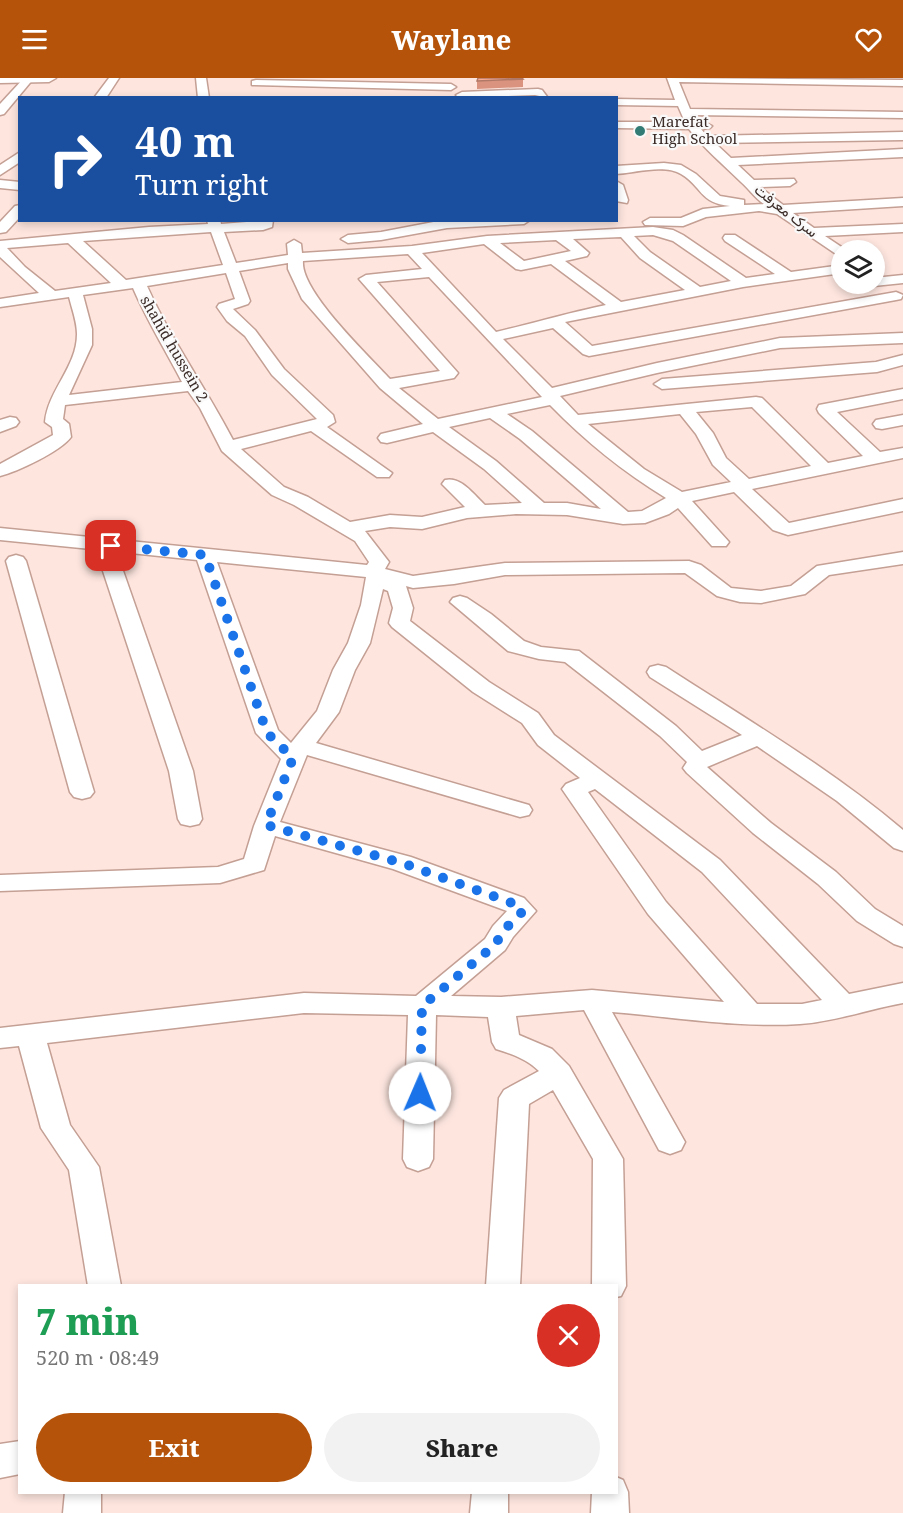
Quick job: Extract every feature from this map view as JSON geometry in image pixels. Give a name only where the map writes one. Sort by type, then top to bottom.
[{"type":"main road","points":[[0,79],[49,78]]},
{"type":"street","points":[[0,112],[11,97],[19,94],[29,78]]},
{"type":"street","points":[[101,96],[114,78]]},
{"type":"street","points":[[201,78],[204,96]]},
{"type":"street","points":[[672,79],[903,83]]},
{"type":"street","name":"سرک معرفت","points":[[672,79],[685,101],[692,126],[703,140],[751,184],[757,193],[831,245]]},
{"type":"street","points":[[256,82],[452,82],[462,96]]},
{"type":"street","points":[[478,96],[538,92],[541,96]]},
{"type":"street","points":[[618,102],[685,101],[903,115]]},
{"type":"street","points":[[618,125],[715,126]]},
{"type":"street","points":[[737,127],[823,129]]},
{"type":"street","points":[[703,140],[903,136]]},
{"type":"street","points":[[726,162],[903,153]]},
{"type":"street","points":[[0,171],[17,154]]},
{"type":"street","points":[[618,170],[676,168],[696,181],[710,197],[721,202],[780,209],[886,203],[902,215]]},
{"type":"street","points":[[675,182],[696,181]]},
{"type":"street","points":[[751,184],[790,182]]},
{"type":"street","points":[[0,184],[18,186]]},
{"type":"street","points":[[620,185],[622,200]]},
{"type":"street","points":[[138,283],[232,270],[309,256],[412,250],[621,226],[683,222],[703,213],[759,207]]},
{"type":"street","points":[[0,229],[18,211]]},
{"type":"street","points":[[814,232],[902,215]]},
{"type":"street","points":[[0,229],[152,224],[263,226],[266,222]]},
{"type":"street","points":[[332,240],[381,236],[447,224],[486,222]]},
{"type":"street","points":[[0,244],[72,239],[152,224]]},
{"type":"street","points":[[214,224],[243,301],[224,307],[232,318],[250,333],[278,372],[327,419],[326,422],[228,447]]},
{"type":"street","points":[[621,226],[668,233],[743,283]]},
{"type":"street","points":[[621,226],[626,236],[639,250],[697,292]]},
{"type":"street","points":[[486,240],[521,266],[582,253],[558,235]]},
{"type":"street","points":[[730,238],[788,276]]},
{"type":"street","points":[[72,239],[122,285]]},
{"type":"street","points":[[310,241],[294,243],[295,269],[307,296],[386,385],[404,402],[490,465],[538,507]]},
{"type":"street","points":[[0,249],[20,270],[51,295]]},
{"type":"street","points":[[412,250],[430,273],[591,437],[622,461],[679,498],[719,542]]},
{"type":"street","points":[[554,259],[619,308]]},
{"type":"street","points":[[492,337],[556,323],[559,319],[743,283],[831,270]]},
{"type":"street","points":[[386,385],[454,380],[365,281],[430,273]]},
{"type":"street","points":[[885,281],[903,279]]},
{"type":"street","name":"shahid hussein 2","points":[[0,303],[138,283],[154,319],[166,336],[192,386],[208,408],[228,447]]},
{"type":"street","points":[[885,289],[900,297]]},
{"type":"street","points":[[0,471],[62,437],[60,424],[54,422],[53,411],[79,358],[85,334],[75,292]]},
{"type":"street","points":[[556,323],[589,351],[900,297]]},
{"type":"street","points":[[387,438],[657,368],[780,343],[903,338]]},
{"type":"street","points":[[662,384],[878,367],[903,360]]},
{"type":"street","points":[[59,400],[192,386]]},
{"type":"street","points":[[876,458],[825,409],[903,394]]},
{"type":"street","points":[[575,420],[756,402],[823,468]]},
{"type":"street","points":[[684,408],[704,433],[719,461],[780,526],[788,530],[903,505]]},
{"type":"street","points":[[492,412],[526,435],[623,518]]},
{"type":"street","points":[[882,424],[903,420]]},
{"type":"street","points":[[313,425],[383,473]]},
{"type":"street","points":[[0,883],[220,875],[255,864],[266,825],[297,752],[328,712],[344,670],[359,643],[371,605],[374,576],[379,562],[362,537],[301,501],[278,491],[228,447]]},
{"type":"street","points":[[347,528],[390,521],[422,523],[480,510],[538,507],[623,518],[645,517],[662,510],[679,498],[903,453]]},
{"type":"street","points":[[451,484],[480,510]]},
{"type":"street","points":[[387,504],[407,522]]},
{"type":"street","points":[[0,534],[205,555],[413,582],[505,569],[689,567],[698,570],[724,592],[760,597],[787,595],[802,589],[816,574],[824,570],[903,558]]},
{"type":"street","points":[[0,579],[36,538]]},
{"type":"street","points":[[111,546],[111,565],[181,771],[190,819]]},
{"type":"street","points":[[205,555],[267,733],[297,752],[520,810]]},
{"type":"street","points":[[16,561],[82,792]]},
{"type":"street","points":[[374,576],[397,588],[403,608],[399,623],[481,687],[530,717],[546,740],[711,866],[845,1007]]},
{"type":"street","points":[[460,602],[484,618],[516,646],[539,653],[571,656],[669,731],[699,762]]},
{"type":"street","points":[[658,672],[874,817],[903,843]]},
{"type":"street","points":[[758,737],[699,762],[695,768],[762,828],[827,878],[866,915],[903,938]]},
{"type":"street","points":[[597,778],[574,789],[657,908],[750,1014]]},
{"type":"street","points":[[266,825],[402,863],[515,904],[523,911],[502,932],[496,944],[422,1006],[418,1159]]},
{"type":"street","points":[[0,1038],[304,1003],[501,1007],[592,1000],[750,1014],[802,1014],[845,1007],[903,993]]},
{"type":"street","points":[[592,1000],[670,1142]]},
{"type":"street","points":[[501,1007],[506,1042],[524,1047],[542,1056],[559,1074],[608,1159],[609,1284]]},
{"type":"street","points":[[30,1034],[56,1128],[84,1167],[105,1284]]},
{"type":"street","points":[[503,1284],[514,1098],[559,1074]]},
{"type":"street","points":[[0,1461],[18,1457]]},
{"type":"street","points":[[82,1513],[83,1494]]},
{"type":"street","points":[[489,1513],[490,1494]]},
{"type":"street","points":[[610,1494],[610,1513]]},
{"type":"building","points":[[478,78],[522,78],[523,79],[477,81]]},
{"type":"place","name":"Marefat High School","points":[[640,131]]},
{"type":"route","points":[[111,546],[205,555],[267,733],[293,758],[266,825],[402,863],[515,904],[523,911],[502,932],[496,944],[422,1006],[420,1093]]}]
